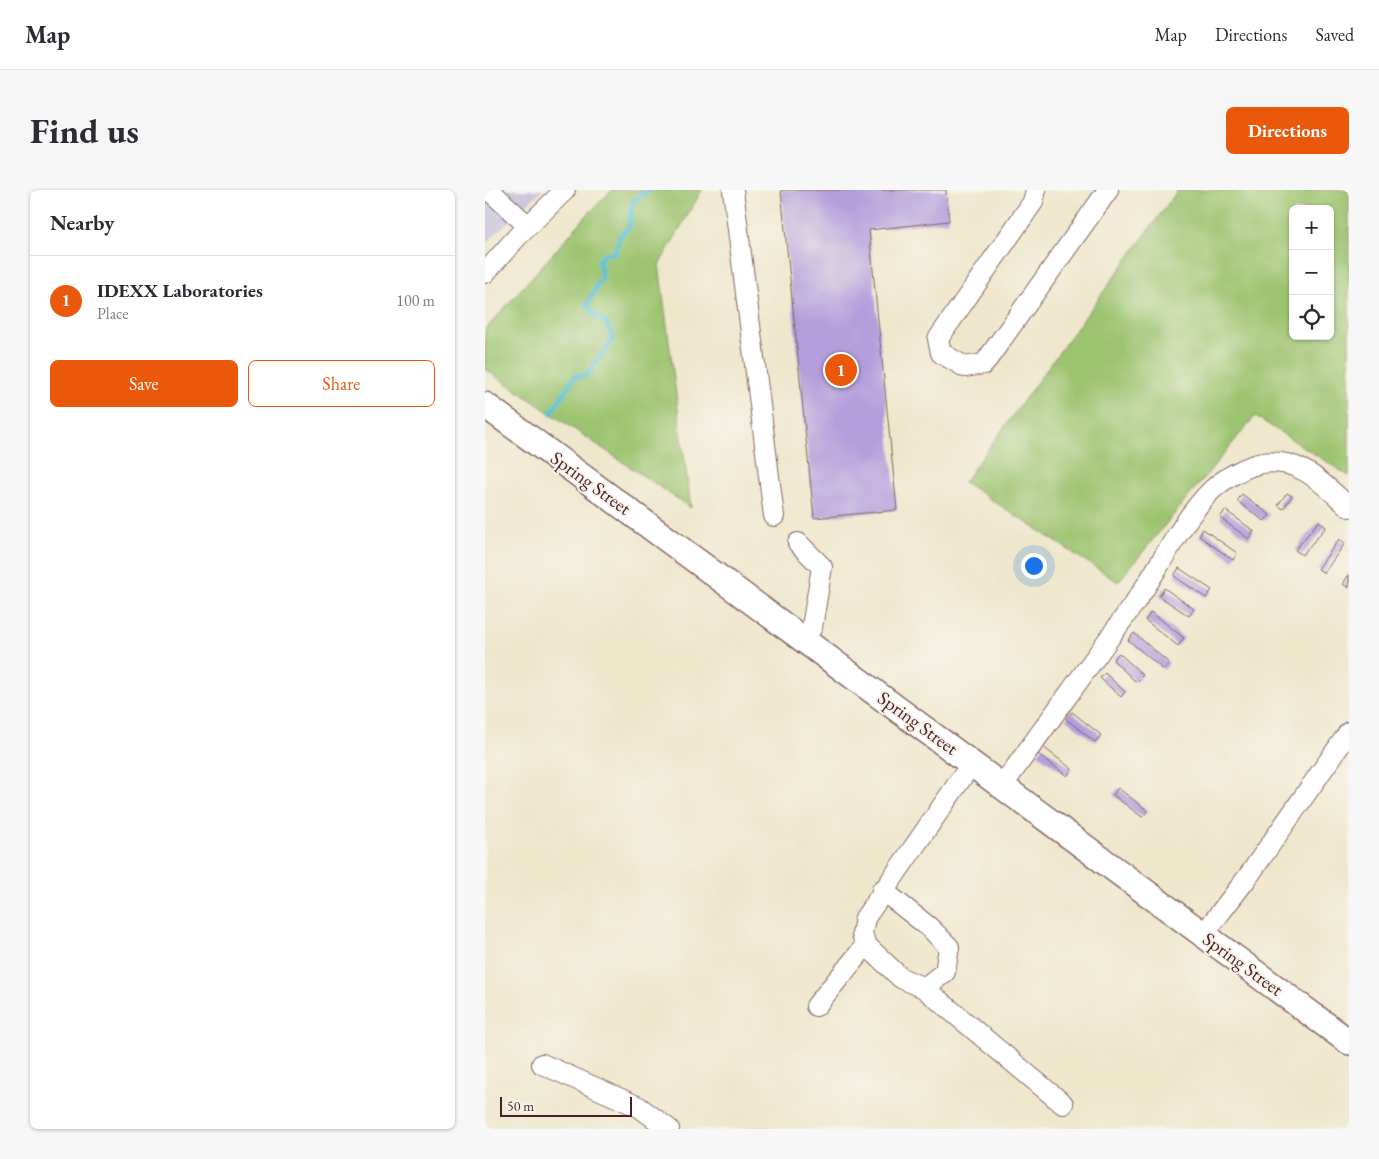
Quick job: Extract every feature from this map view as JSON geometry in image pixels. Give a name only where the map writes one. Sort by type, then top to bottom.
[{"type":"main road","name":"Spring Street","points":[[485,405],[1349,1042]]},
{"type":"street","points":[[489,190],[528,226]]},
{"type":"street","points":[[485,273],[564,190]]},
{"type":"street","points":[[733,190],[774,516]]},
{"type":"street","points":[[1036,190],[1033,202],[937,339],[941,353],[965,367],[984,364],[1108,190]]},
{"type":"street","points":[[1003,786],[1139,596],[1197,508],[1212,490],[1226,479],[1260,463],[1289,463],[1308,472],[1349,507]]},
{"type":"street","points":[[798,543],[821,567],[812,628],[804,639]]},
{"type":"street","points":[[1203,935],[1247,878],[1349,732]]},
{"type":"street","points":[[972,763],[882,890],[865,918],[862,934],[866,945],[901,978],[923,988],[1063,1104]]},
{"type":"street","points":[[882,890],[929,927],[949,947],[945,972],[923,988]]},
{"type":"street","points":[[816,1006],[866,945]]},
{"type":"street","points":[[542,1064],[639,1106],[669,1129]]},
{"type":"shaded area","points":[[485,190],[542,190],[485,244]]},
{"type":"green space","points":[[612,190],[702,190],[659,265],[691,508],[485,369],[485,330],[589,213]]},
{"type":"green space","points":[[1178,190],[1349,190],[1349,476],[1255,416],[1118,582],[964,482]]},
{"type":"building","points":[[781,190],[946,190],[949,221],[869,230],[897,510],[814,518]]},
{"type":"building","points":[[1287,493],[1292,496],[1283,509],[1278,505]]},
{"type":"building","points":[[1242,494],[1270,515],[1264,521],[1237,501]]},
{"type":"building","points":[[1225,510],[1254,531],[1249,539],[1220,518]]},
{"type":"building","points":[[1319,521],[1326,527],[1302,555],[1295,550]]},
{"type":"building","points":[[1203,529],[1237,553],[1233,560],[1199,536]]},
{"type":"building","points":[[1339,539],[1345,543],[1324,573],[1318,569]]},
{"type":"building","points":[[1179,568],[1212,590],[1206,598],[1174,576]]},
{"type":"building","points":[[1349,574],[1349,588],[1343,584]]},
{"type":"building","points":[[1164,588],[1194,609],[1189,616],[1159,596]]},
{"type":"building","points":[[1151,612],[1184,638],[1178,646],[1145,620]]},
{"type":"building","points":[[1134,633],[1169,663],[1164,670],[1128,640]]},
{"type":"building","points":[[1119,653],[1143,675],[1136,682],[1113,660]]},
{"type":"building","points":[[1105,673],[1125,692],[1121,697],[1100,678]]},
{"type":"building","points":[[1072,712],[1101,735],[1095,742],[1066,719]]},
{"type":"building","points":[[1043,747],[1072,769],[1067,776],[1038,754]]},
{"type":"building","points":[[1118,788],[1148,811],[1142,817],[1113,795]]},
{"type":"waterway","points":[[551,413],[575,376],[586,376],[613,339],[606,322],[597,317],[587,305],[602,277],[599,260],[606,253],[614,254],[620,236],[629,227],[633,201],[650,190]]},
{"type":"place","name":"IDEXX Laboratories","points":[[841,370]]}]
